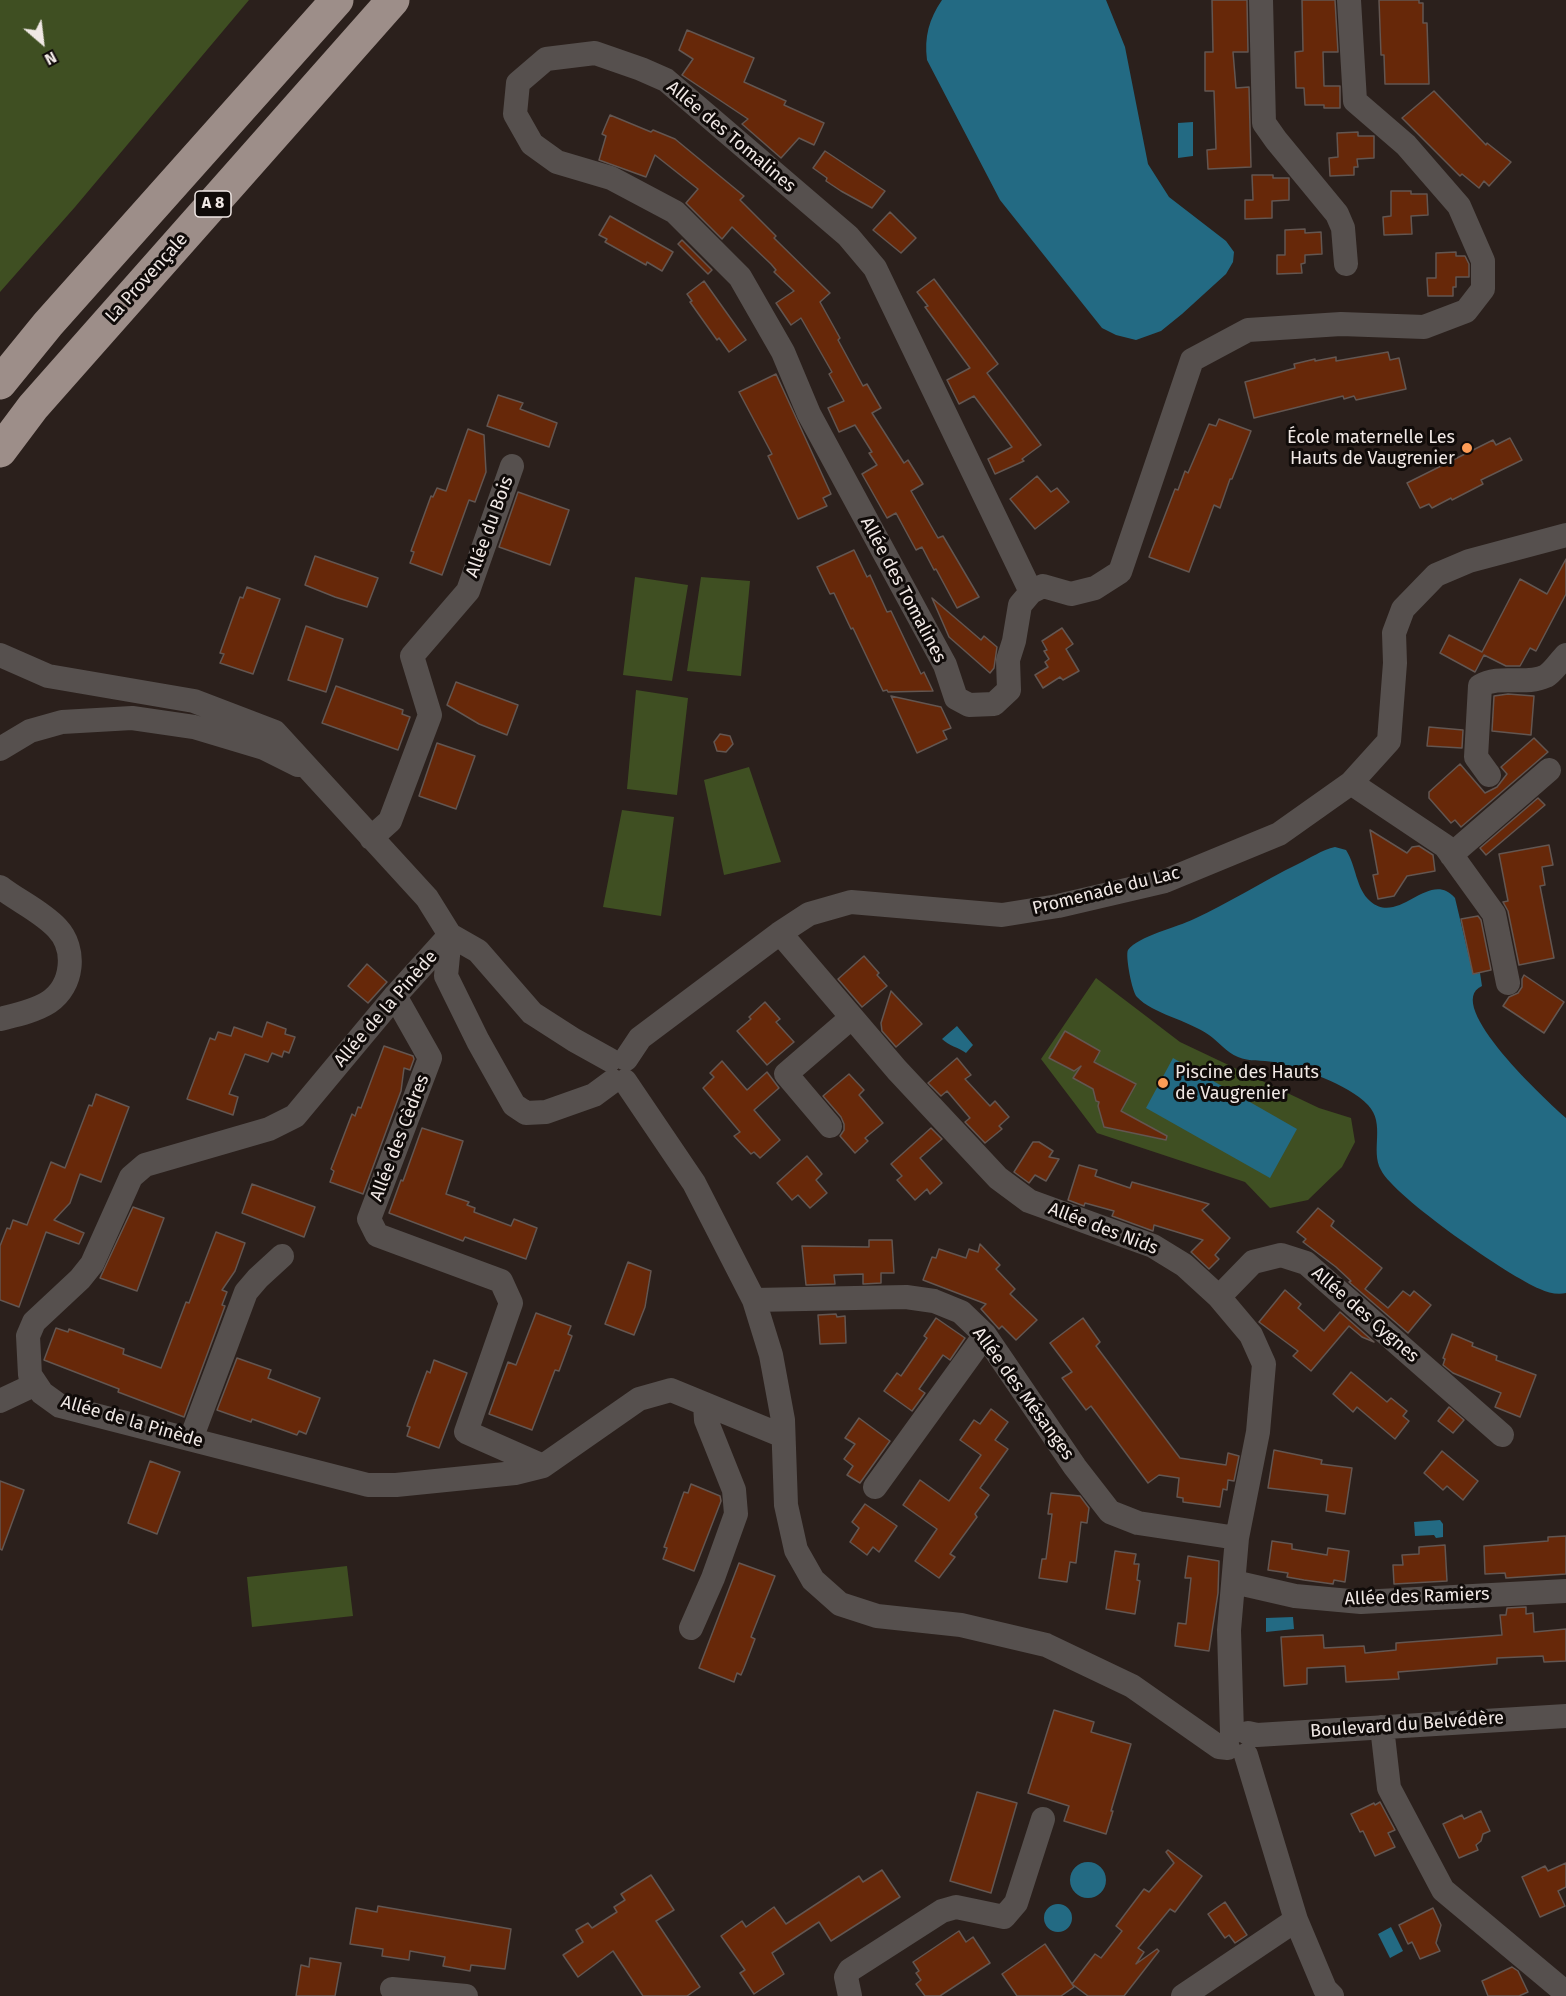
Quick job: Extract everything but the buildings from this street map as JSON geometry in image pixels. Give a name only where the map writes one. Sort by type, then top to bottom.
[{"type":"highway","name":"A 8","points":[[1,381],[63,307],[337,0]]},
{"type":"highway","name":"La Provençale","points":[[0,451],[33,407],[393,0]]},
{"type":"highway","points":[[0,464],[33,407]]},
{"type":"street","points":[[1261,0],[1264,123],[1337,214],[1343,228],[1346,264]]},
{"type":"street","points":[[1031,592],[1043,586],[1071,594],[1095,588],[1120,572],[1192,360],[1248,330],[1341,324],[1424,327],[1466,311],[1483,289],[1483,261],[1459,206],[1406,145],[1355,101],[1349,0]]},
{"type":"street","name":"Allée des Tomalines","points":[[595,53],[666,80],[848,236],[875,268],[1031,592],[1020,605],[1014,641],[1008,660],[1009,690],[994,704],[969,705],[956,698],[945,665],[809,414],[783,352],[740,277],[675,212],[611,178],[557,162],[532,144],[515,114],[518,83],[546,59],[595,53]]},
{"type":"street","name":"Allée du Bois","points":[[371,838],[390,821],[429,715],[412,656],[468,591],[512,466]]},
{"type":"street","name":"Promenade du Lac","points":[[619,1070],[640,1038],[780,933],[809,914],[851,902],[1002,915],[1058,906],[1165,881],[1279,834],[1351,783],[1389,741],[1395,663],[1394,633],[1403,609],[1436,575],[1469,561],[1566,535]]},
{"type":"street","points":[[0,650],[12,652],[104,686]]},
{"type":"street","points":[[0,655],[48,676],[194,702],[275,732],[426,897],[450,935],[478,951],[532,1013],[619,1070],[694,1183],[754,1300],[771,1355],[783,1420],[786,1505],[796,1550],[813,1580],[840,1604],[877,1616],[961,1625],[1046,1644],[1132,1686],[1220,1747],[1238,1742]]},
{"type":"street","points":[[1489,775],[1476,757],[1480,686],[1491,680],[1524,682],[1548,675],[1566,655]]},
{"type":"street","points":[[0,749],[30,731],[62,722],[132,717],[194,727],[264,748],[311,771]]},
{"type":"street","points":[[1451,855],[1549,770]]},
{"type":"street","points":[[1351,783],[1445,846],[1494,914],[1508,983]]},
{"type":"street","points":[[0,887],[58,929],[71,959],[70,973],[63,987],[50,1002],[0,1019]]},
{"type":"street","name":"Allée des Nids","points":[[780,933],[897,1070],[998,1178],[1029,1201],[1153,1246],[1184,1265],[1219,1297],[1251,1335],[1264,1364],[1258,1432],[1237,1538],[1229,1630],[1238,1742],[1296,1920],[1325,1989],[1332,1996]]},
{"type":"street","points":[[450,935],[446,976],[478,1041],[514,1105],[526,1113],[546,1112],[594,1095],[619,1070]]},
{"type":"street","name":"Allée de la Pinède","points":[[450,935],[395,996],[295,1116],[269,1129],[145,1165],[131,1177],[92,1264],[80,1279],[34,1322],[28,1336],[30,1374],[42,1394],[60,1406],[368,1485],[396,1485],[515,1473],[543,1466],[639,1399],[671,1390],[783,1436]]},
{"type":"street","name":"Allée des Cèdres","points":[[395,996],[430,1058],[369,1219],[377,1235],[501,1281],[511,1303],[466,1432],[543,1466]]},
{"type":"street","points":[[830,1126],[786,1074],[851,1017]]},
{"type":"street","name":"Allée des Cygnes","points":[[1219,1297],[1253,1262],[1281,1255],[1306,1263],[1502,1435]]},
{"type":"street","points":[[191,1439],[246,1292],[282,1256]]},
{"type":"street","name":"Allée des Mésanges","points":[[754,1300],[906,1297],[934,1301],[961,1312],[985,1335],[1076,1467],[1110,1512],[1138,1523],[1237,1538]]},
{"type":"street","points":[[875,1487],[985,1335]]},
{"type":"street","points":[[0,1401],[36,1384]]},
{"type":"street","points":[[691,1628],[713,1578],[736,1514],[734,1490],[706,1420],[705,1404]]},
{"type":"street","name":"Allée des Ramiers","points":[[1234,1582],[1295,1596],[1361,1602],[1566,1590]]},
{"type":"street","name":"Boulevard du Belvédère","points":[[1238,1742],[1257,1735],[1566,1716]]},
{"type":"street","points":[[1382,1726],[1389,1788],[1443,1890],[1566,1993]]},
{"type":"street","points":[[850,1996],[846,1977],[850,1970],[942,1911],[956,1906],[1004,1917],[1016,1903],[1043,1819]]},
{"type":"street","points":[[1183,1996],[1296,1920]]},
{"type":"street","points":[[392,1989],[466,1996]]},
{"type":"green space","points":[[0,0],[249,0],[75,207],[0,292]]},
{"type":"green space","points":[[635,577],[688,585],[672,681],[623,675]]},
{"type":"green space","points":[[701,577],[750,581],[741,676],[687,671]]},
{"type":"green space","points":[[636,690],[688,698],[677,795],[627,789]]},
{"type":"green space","points":[[749,767],[781,862],[724,875],[704,780]]},
{"type":"green space","points":[[622,810],[674,817],[661,916],[603,907]]},
{"type":"green space","name":"Piscine des Hauts de Vaugrenier","points":[[1096,978],[1180,1042],[1319,1108],[1351,1118],[1355,1142],[1342,1167],[1308,1200],[1270,1208],[1245,1182],[1097,1133],[1041,1059]]},
{"type":"green space","points":[[347,1566],[353,1616],[252,1627],[247,1577]]},
{"type":"water","points":[[942,0],[1106,0],[1125,47],[1148,164],[1169,197],[1226,241],[1234,252],[1233,262],[1226,274],[1161,331],[1136,340],[1116,335],[1102,328],[1000,200],[927,60],[928,28]]},
{"type":"water","points":[[1193,122],[1193,156],[1178,158],[1178,123]]},
{"type":"water","points":[[1335,847],[1346,850],[1365,896],[1381,907],[1403,904],[1435,889],[1445,891],[1455,898],[1473,974],[1480,973],[1482,986],[1473,996],[1475,1012],[1486,1032],[1502,1053],[1566,1118],[1566,1293],[1550,1293],[1525,1282],[1454,1235],[1407,1198],[1381,1170],[1377,1154],[1376,1120],[1373,1112],[1349,1090],[1297,1068],[1274,1062],[1242,1059],[1201,1030],[1152,1008],[1135,994],[1127,959],[1128,950],[1133,945],[1149,936],[1207,913],[1316,854]]},
{"type":"water","points":[[957,1026],[973,1045],[966,1053],[942,1039]]},
{"type":"water","points":[[1173,1058],[1297,1129],[1270,1178],[1146,1108]]},
{"type":"water","points":[[1440,1520],[1443,1524],[1443,1537],[1415,1536],[1414,1522]]},
{"type":"water","points":[[1293,1617],[1294,1629],[1266,1632],[1266,1618]]},
{"type":"water","points":[[1088,1862],[1101,1867],[1106,1880],[1101,1893],[1088,1898],[1075,1893],[1070,1880],[1075,1867]]},
{"type":"water","points":[[1058,1904],[1068,1908],[1072,1918],[1068,1928],[1058,1932],[1048,1928],[1044,1918],[1048,1908]]},
{"type":"water","points":[[1391,1927],[1403,1951],[1390,1958],[1378,1934]]},
{"type":"place","name":"École maternelle Les Hauts de Vaugrenier","points":[[1467,448]]},
{"type":"place","name":"Piscine des Hauts de Vaugrenier","points":[[1163,1083]]}]
